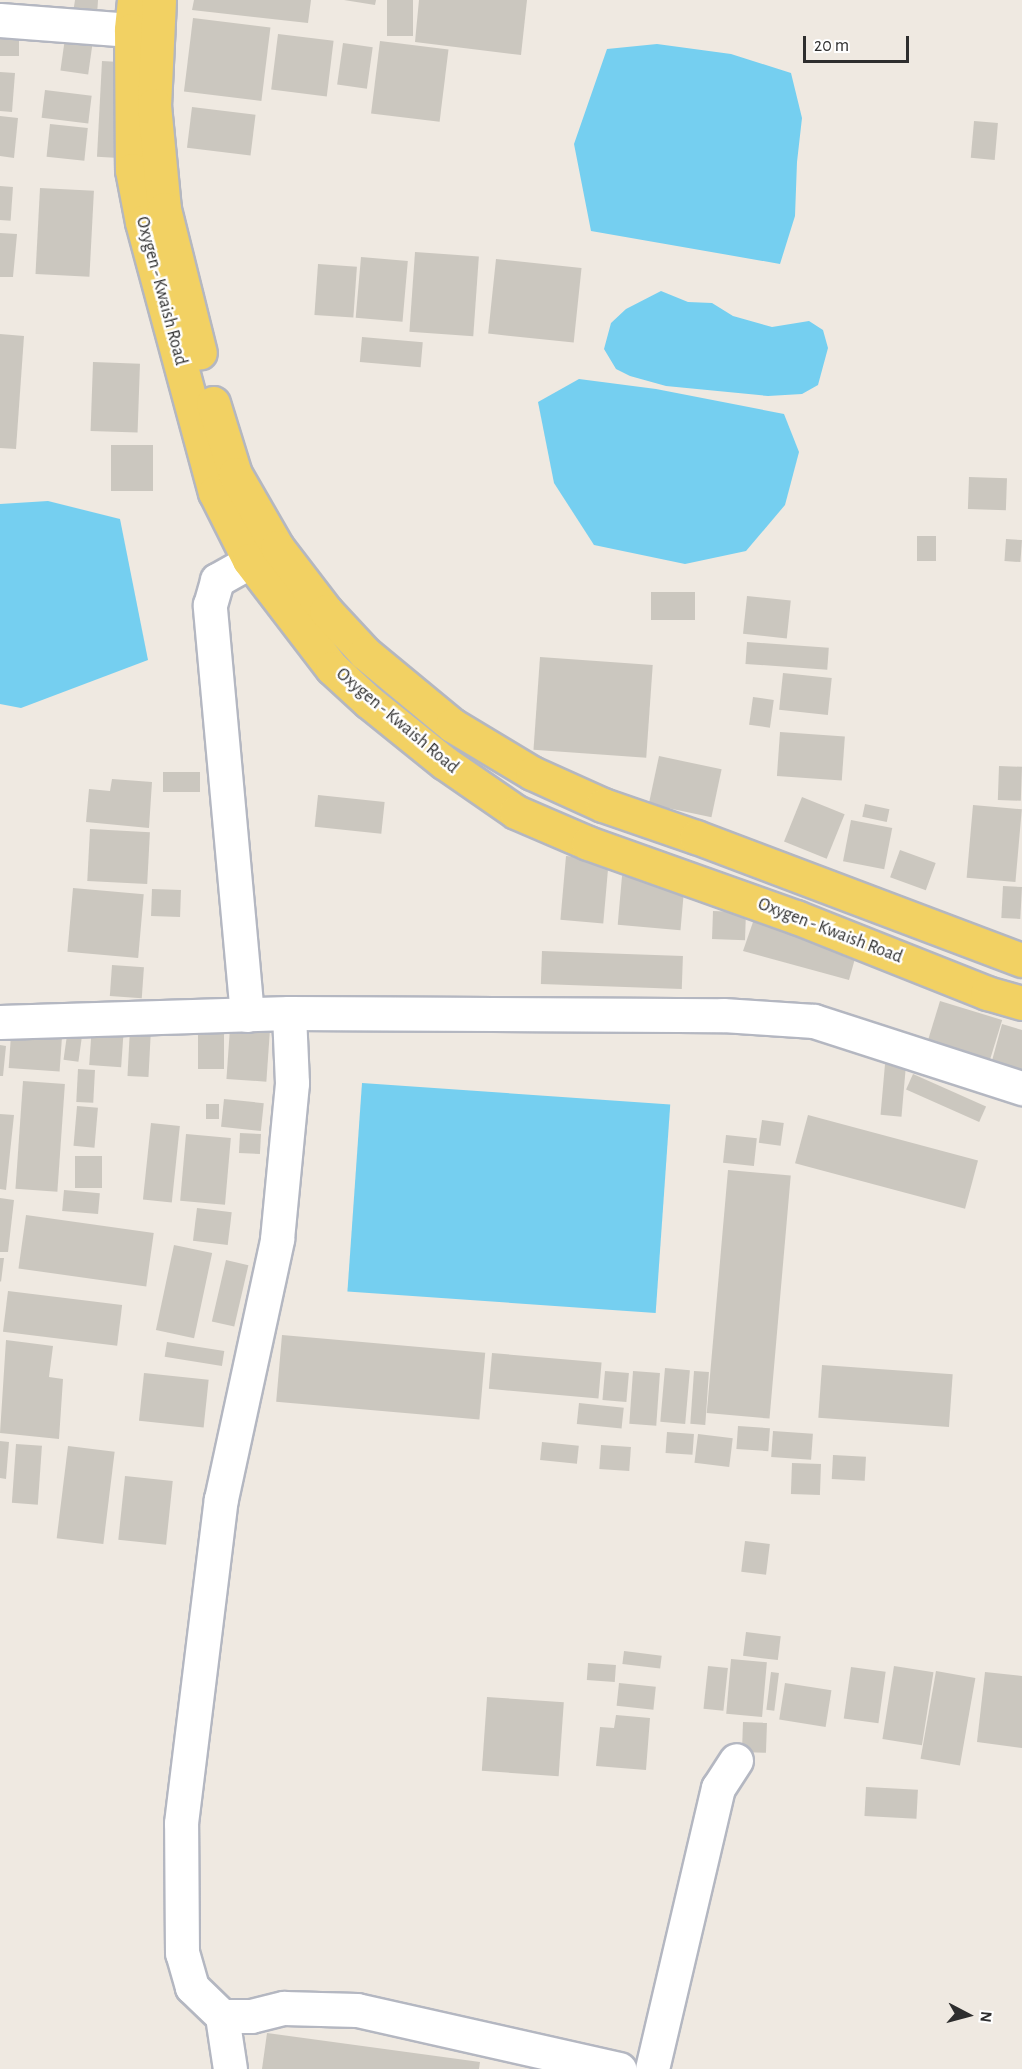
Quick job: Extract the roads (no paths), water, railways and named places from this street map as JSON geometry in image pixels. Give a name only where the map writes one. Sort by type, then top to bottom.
[{"type":"main road","name":"Oxygen - Kwaish Road","points":[[159,0],[154,105],[164,208],[212,401],[263,554],[326,611],[365,653],[452,725],[532,773],[603,806],[696,837],[1022,960]]},
{"type":"main road","name":"Oxygen - Kwaish Road","points":[[132,15],[132,170],[142,222],[215,492],[263,554],[332,668],[369,702],[445,764],[516,812],[588,843],[796,917],[987,993],[1022,1003]]},
{"type":"street","points":[[0,20],[132,15]]},
{"type":"street","points":[[247,1014],[210,605],[217,580],[263,554]]},
{"type":"street","points":[[230,2069],[222,2016],[192,1987],[182,1953],[181,1822],[220,1499],[277,1239],[292,1083],[289,1013]]},
{"type":"street","points":[[0,1022],[289,1013],[723,1015],[814,1021],[1022,1088]]},
{"type":"street","points":[[652,2069],[718,1788],[736,1760]]},
{"type":"street","points":[[222,2016],[251,2016],[284,2008],[357,2010],[619,2069]]},
{"type":"water","points":[[657,44],[731,54],[791,73],[802,118],[797,162],[795,216],[780,264],[591,231],[574,144],[607,49]]},
{"type":"water","points":[[661,291],[688,302],[712,303],[733,316],[772,327],[809,321],[823,330],[828,348],[818,385],[802,394],[768,396],[666,386],[630,376],[616,369],[604,349],[611,323],[626,309]]},
{"type":"water","points":[[579,379],[656,389],[784,414],[799,452],[785,505],[746,551],[685,564],[594,545],[554,483],[538,402]]},
{"type":"water","points":[[48,501],[120,519],[148,660],[21,708],[0,704],[0,504]]},
{"type":"water","points":[[362,1083],[670,1105],[656,1313],[347,1291]]}]
